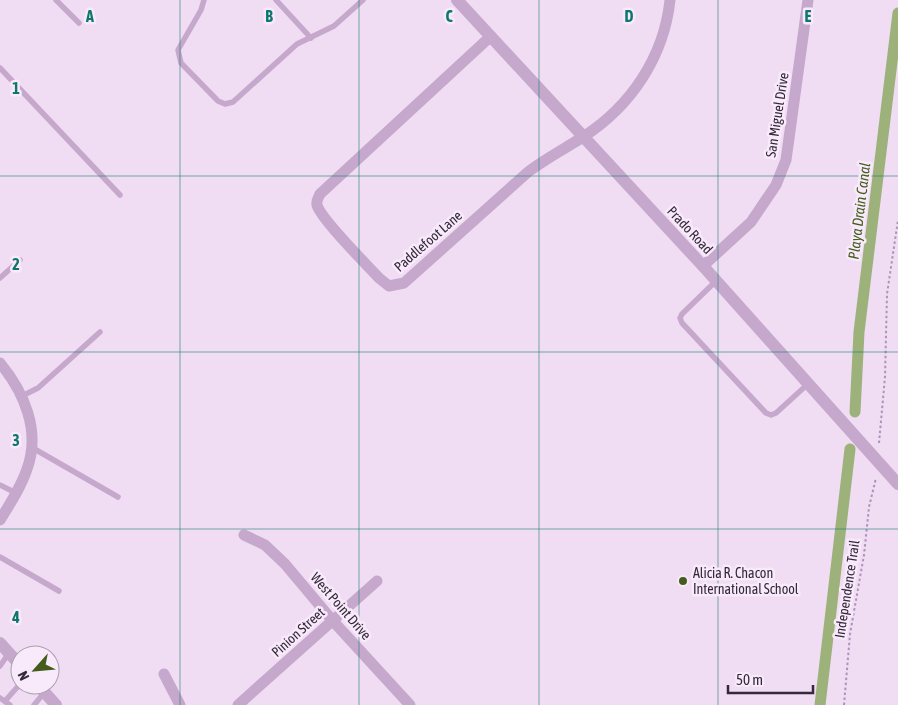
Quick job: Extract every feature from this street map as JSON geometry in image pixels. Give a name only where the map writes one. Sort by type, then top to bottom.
[{"type":"street","name":"Prado Road","points":[[457,0],[703,266],[898,484]]},
{"type":"street","name":"Paddlefoot Lane","points":[[490,36],[320,194],[317,200],[317,206],[325,218],[379,278],[389,286],[404,283],[528,172],[544,159],[584,136],[617,109],[642,80],[658,50],[664,33],[670,0]]},
{"type":"street","name":"San Miguel Drive","points":[[703,266],[751,222],[776,185],[786,160],[808,0]]},
{"type":"street","points":[[0,363],[17,385],[28,412],[32,429],[31,456],[27,470],[16,494],[0,520]]},
{"type":"street","name":"West Point Drive","points":[[244,535],[265,545],[285,564],[332,620],[410,705]]},
{"type":"street","name":"Pinion Street","points":[[238,705],[377,581]]},
{"type":"street","points":[[164,674],[180,705]]},
{"type":"street","points":[[47,695],[56,705]]},
{"type":"lane","points":[[56,0],[79,23]]},
{"type":"lane","points":[[204,0],[201,10],[178,50],[178,56],[181,63],[218,102],[225,104],[233,102],[297,44],[334,26],[363,0]]},
{"type":"lane","points":[[276,0],[312,38]]},
{"type":"lane","points":[[0,68],[120,195]]},
{"type":"lane","points":[[0,278],[20,260]]},
{"type":"lane","points":[[716,281],[682,314],[680,318],[682,323],[766,413],[771,415],[776,413],[809,383]]},
{"type":"lane","points":[[22,396],[38,388],[100,332]]},
{"type":"lane","points":[[31,447],[118,497]]},
{"type":"lane","points":[[0,485],[16,494]]},
{"type":"lane","points":[[0,557],[59,591]]},
{"type":"lane","points":[[0,666],[4,648]]},
{"type":"path","points":[[879,443],[885,378],[887,294],[898,220]]},
{"type":"path","name":"Independence Trail","points":[[844,705],[850,634],[864,555],[869,507],[876,478]]},
{"type":"waterway","name":"Playa Drain Canal","points":[[855,412],[859,332],[898,13]]},
{"type":"waterway","name":"Playa Drain Canal","points":[[820,705],[850,449]]},
{"type":"place","name":"Alicia R. Chacon International School","points":[[683,581]]}]
